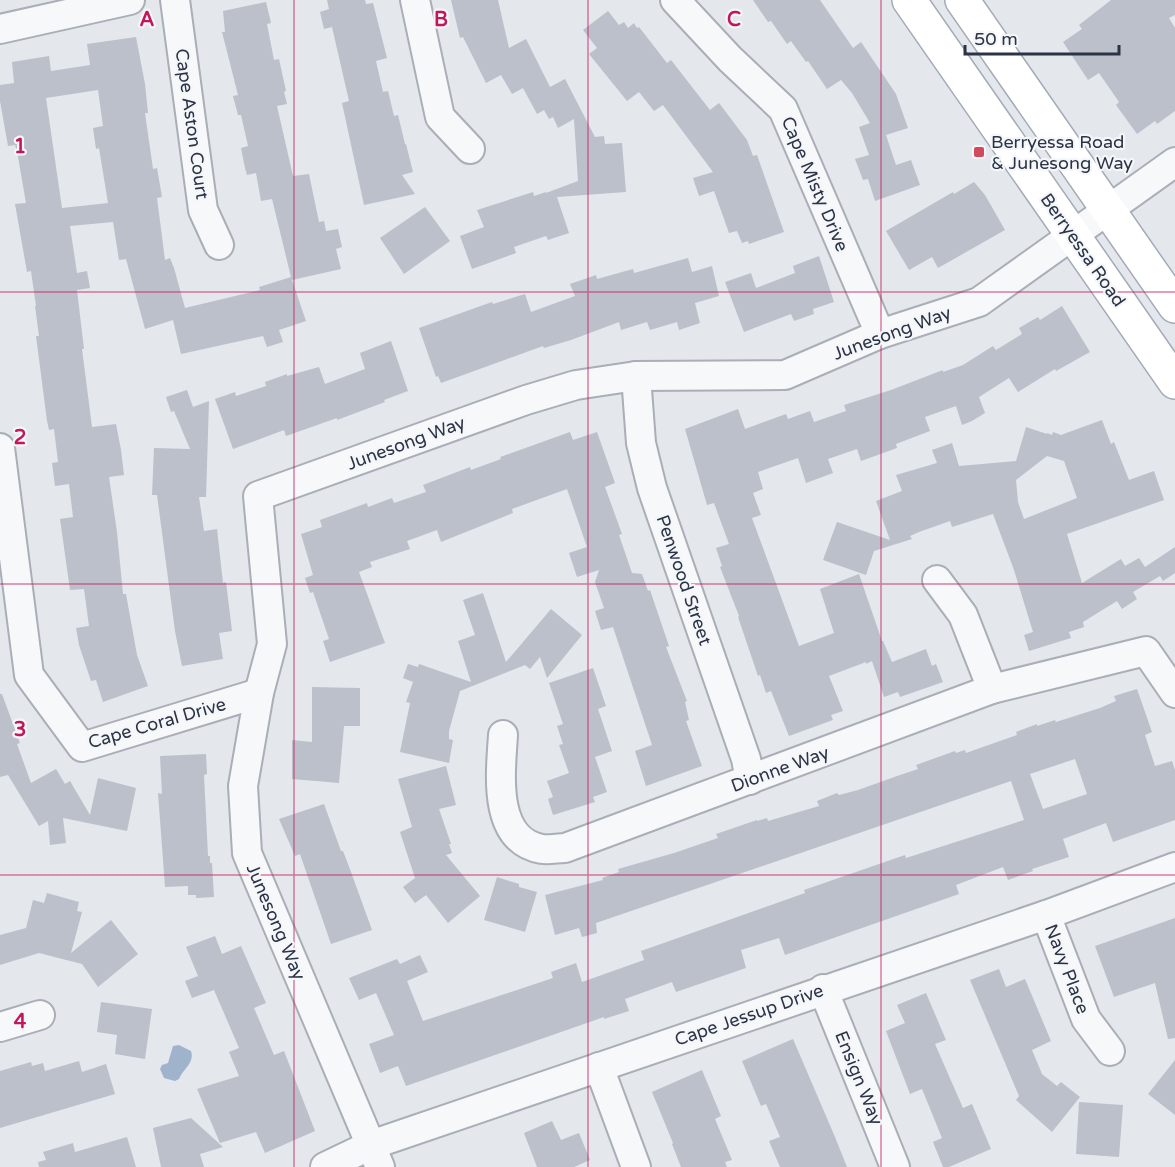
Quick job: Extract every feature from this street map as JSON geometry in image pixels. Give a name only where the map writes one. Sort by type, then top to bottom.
[{"type":"main road","name":"Berryessa Road","points":[[909,0],[1175,382]]},
{"type":"main road","points":[[962,0],[1175,306]]},
{"type":"street","points":[[0,29],[130,0]]},
{"type":"street","name":"Cape Aston Court","points":[[175,0],[203,210],[219,245]]},
{"type":"street","points":[[416,0],[440,117],[470,149]]},
{"type":"street","name":"Cape Misty Drive","points":[[675,0],[730,59],[783,109],[880,334]]},
{"type":"street","name":"Junesong Way","points":[[376,1156],[247,854],[243,786],[259,693],[272,644],[258,496],[526,400],[576,385],[636,376],[785,375],[880,334],[979,302],[1175,162]]},
{"type":"street","name":"Penwood Street","points":[[636,376],[641,443],[652,488],[746,759],[750,780]]},
{"type":"street","name":"Cape Coral Drive","points":[[0,448],[29,675],[82,747],[259,693]]},
{"type":"street","points":[[937,580],[963,615],[992,689]]},
{"type":"street","name":"Dionne Way","points":[[503,735],[500,780],[502,804],[510,826],[524,841],[541,849],[565,848],[992,689],[1146,651],[1175,693]]},
{"type":"street","name":"Cape Jessup Drive","points":[[325,1167],[376,1156],[599,1067],[1046,915],[1175,867]]},
{"type":"street","name":"Navy Place","points":[[1046,915],[1086,1019],[1110,1051]]},
{"type":"street","name":"Ensign Way","points":[[823,989],[895,1167]]},
{"type":"street","points":[[0,1027],[40,1015]]},
{"type":"street","points":[[599,1067],[636,1167]]},
{"type":"water","points":[[179,1045],[191,1051],[190,1062],[179,1079],[175,1081],[164,1078],[160,1069],[162,1065],[168,1063],[173,1046]]},
{"type":"building","points":[[327,0],[365,0],[366,4],[373,3],[387,58],[376,61],[383,92],[388,91],[394,116],[398,115],[413,172],[402,175],[415,194],[364,205],[342,103],[349,101],[332,27],[324,29],[320,12],[329,9]]},
{"type":"building","points":[[451,0],[498,0],[509,48],[526,39],[550,87],[565,79],[595,137],[604,136],[605,144],[622,143],[626,192],[557,197],[569,233],[548,240],[546,236],[514,247],[516,253],[472,269],[460,236],[484,227],[477,210],[533,192],[534,196],[546,193],[578,181],[574,119],[558,128],[553,117],[549,119],[544,110],[537,114],[523,88],[512,94],[501,75],[486,83],[463,37],[460,38]]},
{"type":"building","points":[[753,0],[820,0],[853,48],[861,42],[896,94],[908,128],[886,135],[896,165],[911,160],[920,185],[875,201],[868,179],[863,180],[855,159],[869,155],[859,127],[870,123],[852,93],[841,80],[827,89],[808,61],[806,62],[791,41],[787,44]]},
{"type":"building","points":[[1111,0],[1175,0],[1175,15],[1169,18],[1175,28],[1175,111],[1157,124],[1155,121],[1137,134],[1116,105],[1119,102],[1099,73],[1088,80],[1063,42],[1082,29],[1079,25]]},
{"type":"building","points":[[266,2],[271,23],[267,24],[274,60],[279,59],[286,91],[284,92],[287,104],[277,106],[293,176],[309,174],[319,222],[324,221],[326,231],[338,229],[342,247],[336,249],[341,269],[292,280],[306,321],[279,330],[283,342],[267,347],[263,336],[181,354],[173,320],[145,329],[126,259],[119,260],[113,222],[70,226],[77,273],[87,271],[90,288],[77,290],[92,427],[116,424],[121,450],[124,475],[109,477],[123,594],[126,594],[137,655],[148,686],[103,702],[96,680],[91,681],[76,628],[89,626],[84,589],[70,590],[60,519],[73,517],[69,484],[55,486],[52,463],[58,462],[54,429],[49,430],[47,421],[36,336],[39,336],[31,271],[27,272],[15,204],[26,203],[17,151],[15,145],[8,146],[0,101],[0,85],[14,83],[12,62],[49,56],[51,71],[90,65],[87,44],[136,37],[145,84],[148,113],[145,113],[153,169],[157,168],[162,197],[157,198],[165,260],[170,258],[185,308],[260,290],[259,287],[291,277],[272,199],[261,201],[256,173],[247,175],[245,168],[241,148],[248,146],[241,115],[238,115],[233,96],[238,95],[222,32],[225,32],[223,11]],"holes":[[[98,90],[103,126],[93,128],[96,149],[99,148],[108,203],[62,208],[46,98]]]},
{"type":"building","points":[[608,11],[619,25],[624,22],[628,28],[634,23],[637,28],[639,27],[667,63],[671,60],[710,110],[719,103],[747,140],[753,156],[757,155],[784,232],[749,244],[748,241],[742,243],[737,231],[729,233],[714,191],[699,196],[693,178],[713,172],[663,105],[654,111],[639,92],[627,101],[589,54],[597,48],[583,30]]},
{"type":"building","points":[[974,182],[985,195],[1005,230],[938,268],[932,257],[909,270],[886,231]]},
{"type":"building","points":[[425,207],[450,241],[404,274],[380,238]]},
{"type":"building","points":[[819,256],[834,302],[813,309],[814,314],[794,321],[791,314],[744,332],[725,282],[751,273],[756,288],[795,273],[793,266]]},
{"type":"building","points":[[688,258],[692,272],[712,266],[719,296],[695,303],[700,323],[679,330],[677,322],[650,330],[647,322],[621,330],[619,322],[571,340],[544,348],[543,346],[441,383],[438,376],[436,377],[419,328],[492,302],[493,304],[525,294],[531,312],[575,296],[570,284],[596,275],[597,279],[633,269],[634,273]]},
{"type":"building","points":[[1062,306],[1090,352],[1056,371],[1055,369],[1018,392],[1009,378],[979,397],[985,413],[972,421],[962,425],[956,406],[925,417],[930,431],[896,444],[897,448],[861,461],[857,449],[828,459],[833,473],[806,483],[798,458],[758,472],[763,489],[753,493],[761,515],[752,518],[799,646],[834,633],[820,589],[859,574],[882,641],[892,662],[926,649],[932,666],[936,664],[943,682],[900,697],[898,692],[884,697],[872,661],[866,664],[866,662],[829,676],[843,711],[831,715],[833,720],[789,736],[771,691],[766,693],[760,675],[758,676],[739,616],[720,567],[722,566],[716,548],[729,544],[714,503],[707,505],[685,429],[738,409],[745,429],[786,414],[788,419],[810,411],[814,422],[846,411],[844,405],[963,365],[993,346],[996,350],[1022,334],[1019,328],[1038,317],[1040,320]]},
{"type":"building","points":[[391,341],[408,391],[337,420],[337,418],[286,436],[284,430],[233,449],[215,399],[235,392],[236,396],[266,386],[265,382],[287,374],[287,376],[319,367],[325,384],[365,369],[360,353]]},
{"type":"building","points":[[187,390],[193,407],[209,401],[206,497],[199,497],[204,531],[217,529],[223,583],[226,582],[232,631],[219,633],[223,659],[182,666],[175,631],[157,495],[152,495],[154,448],[190,449],[166,397]]},
{"type":"building","points":[[1102,420],[1111,444],[1114,442],[1129,480],[1154,471],[1164,500],[1067,534],[1082,583],[1121,559],[1125,566],[1139,558],[1145,567],[1175,547],[1175,573],[1163,581],[1160,576],[1133,592],[1137,599],[1122,609],[1117,601],[1083,622],[1084,627],[1069,632],[1071,638],[1029,651],[1024,635],[1033,632],[1014,570],[993,514],[952,527],[950,521],[910,536],[912,539],[874,551],[866,575],[823,560],[837,522],[890,540],[876,501],[902,491],[896,475],[937,463],[932,450],[952,443],[959,466],[1016,461],[1026,427],[1047,434],[1052,435],[1053,432],[1061,435]],"holes":[[[1047,456],[1064,461],[1077,498],[1024,519],[1018,502],[1016,480]]]},
{"type":"building","points":[[570,432],[573,440],[597,432],[615,483],[605,487],[622,534],[619,535],[632,573],[642,574],[648,591],[650,590],[669,646],[666,647],[687,701],[685,702],[689,720],[686,721],[702,766],[646,786],[635,751],[652,745],[613,627],[601,630],[595,611],[604,608],[595,582],[599,570],[577,577],[569,553],[587,547],[567,489],[512,509],[513,513],[441,542],[437,530],[407,541],[410,549],[370,562],[372,567],[359,572],[385,643],[330,662],[323,641],[329,639],[313,592],[310,593],[305,578],[313,575],[301,534],[322,527],[320,520],[367,503],[368,507],[392,498],[394,503],[426,492],[423,485],[470,467],[471,470]]},
{"type":"building","points":[[483,593],[506,662],[551,609],[582,635],[547,678],[540,657],[530,669],[525,665],[460,691],[449,731],[449,739],[453,740],[449,763],[400,752],[410,703],[406,702],[413,682],[403,678],[408,664],[418,667],[419,664],[471,682],[458,641],[475,635],[463,600]]},
{"type":"building","points":[[593,668],[606,706],[598,709],[612,751],[595,757],[607,792],[593,797],[595,802],[553,815],[548,799],[553,797],[547,781],[569,773],[559,745],[563,744],[557,726],[563,724],[549,683]]},
{"type":"building","points":[[312,687],[360,688],[360,726],[344,726],[339,783],[292,779],[292,740],[312,742]]},
{"type":"building","points":[[1137,689],[1152,732],[1145,735],[1155,766],[1172,761],[1175,770],[1175,820],[1113,842],[1106,823],[1063,839],[1069,857],[1032,869],[1033,871],[1008,880],[1003,867],[956,885],[959,894],[785,955],[779,938],[741,950],[746,968],[676,992],[672,982],[625,999],[629,1011],[604,1019],[604,1017],[406,1086],[398,1066],[380,1073],[369,1044],[394,1035],[376,993],[359,1000],[349,978],[397,959],[400,964],[420,955],[428,972],[407,981],[423,1021],[553,978],[551,972],[576,963],[582,982],[644,960],[641,951],[805,893],[804,890],[905,855],[906,858],[1024,820],[1011,781],[596,923],[597,933],[582,937],[579,928],[555,935],[545,895],[603,880],[602,878],[619,872],[618,869],[718,838],[716,834],[757,820],[767,818],[768,821],[819,806],[817,801],[837,793],[839,795],[858,790],[918,769],[916,765],[955,751],[956,753],[965,750],[966,753],[1017,735],[1016,732],[1037,724],[1037,726],[1055,720],[1056,722],[1100,708],[1116,701],[1114,696]],"holes":[[[1075,759],[1087,794],[1043,809],[1030,774]]]},
{"type":"building","points":[[0,694],[2,694],[20,743],[17,744],[31,783],[56,769],[65,784],[70,781],[90,815],[98,778],[136,788],[127,831],[63,818],[66,843],[50,845],[48,821],[39,826],[8,775],[0,777]]},
{"type":"building","points":[[206,754],[207,774],[204,775],[208,856],[212,863],[214,897],[196,898],[196,895],[188,895],[188,886],[165,887],[158,793],[162,794],[160,756]]},
{"type":"building","points":[[446,766],[456,805],[439,809],[451,844],[449,844],[452,853],[446,855],[480,896],[448,923],[426,895],[415,903],[403,887],[415,878],[400,832],[412,827],[398,779]]},
{"type":"building","points":[[324,804],[372,930],[331,944],[300,854],[295,856],[279,819]]},
{"type":"building","points":[[497,877],[537,892],[525,932],[484,920]]},
{"type":"building","points":[[47,893],[79,902],[77,911],[82,912],[71,953],[111,920],[138,954],[98,987],[82,964],[39,953],[0,965],[0,935],[26,928],[33,900],[44,903]]},
{"type":"building","points":[[1175,918],[1175,1038],[1168,1039],[1155,983],[1114,997],[1095,946]]},
{"type":"building","points":[[215,936],[222,954],[241,946],[266,1003],[254,1008],[274,1055],[284,1051],[315,1131],[265,1153],[256,1132],[220,1143],[197,1089],[239,1076],[229,1052],[239,1048],[214,990],[192,998],[185,981],[198,976],[186,947]]},
{"type":"building","points":[[999,969],[1006,987],[1025,979],[1051,1041],[1032,1050],[1042,1074],[1057,1086],[1061,1082],[1080,1097],[1052,1132],[1016,1100],[1019,1096],[970,980]]},
{"type":"building","points":[[926,993],[946,1040],[935,1044],[963,1108],[972,1104],[991,1149],[949,1167],[943,1167],[933,1142],[942,1138],[922,1089],[910,1094],[886,1031],[905,1023],[897,1005]]},
{"type":"building","points":[[101,1002],[152,1009],[145,1059],[115,1054],[117,1035],[97,1032]]},
{"type":"building","points":[[793,1039],[847,1167],[780,1167],[769,1141],[780,1137],[766,1104],[761,1106],[742,1061]]},
{"type":"building","points":[[1175,1060],[1175,1115],[1148,1094]]},
{"type":"building","points":[[79,1061],[82,1072],[106,1064],[115,1094],[0,1128],[0,1071],[31,1062],[32,1066],[43,1063],[45,1071]]},
{"type":"building","points":[[702,1070],[721,1116],[715,1119],[732,1160],[725,1162],[727,1167],[681,1167],[652,1092]]},
{"type":"building","points":[[1079,1102],[1123,1105],[1119,1157],[1076,1154]]},
{"type":"building","points":[[191,1118],[223,1147],[200,1154],[204,1167],[161,1167],[153,1128]]},
{"type":"building","points":[[552,1121],[561,1140],[579,1133],[590,1160],[574,1167],[537,1167],[524,1133]]},
{"type":"building","points":[[127,1137],[136,1167],[39,1167],[38,1162],[46,1160],[43,1152],[73,1143],[75,1152]]},
{"type":"place","name":"Berryessa Road & Junesong Way","points":[[979,152]]}]
